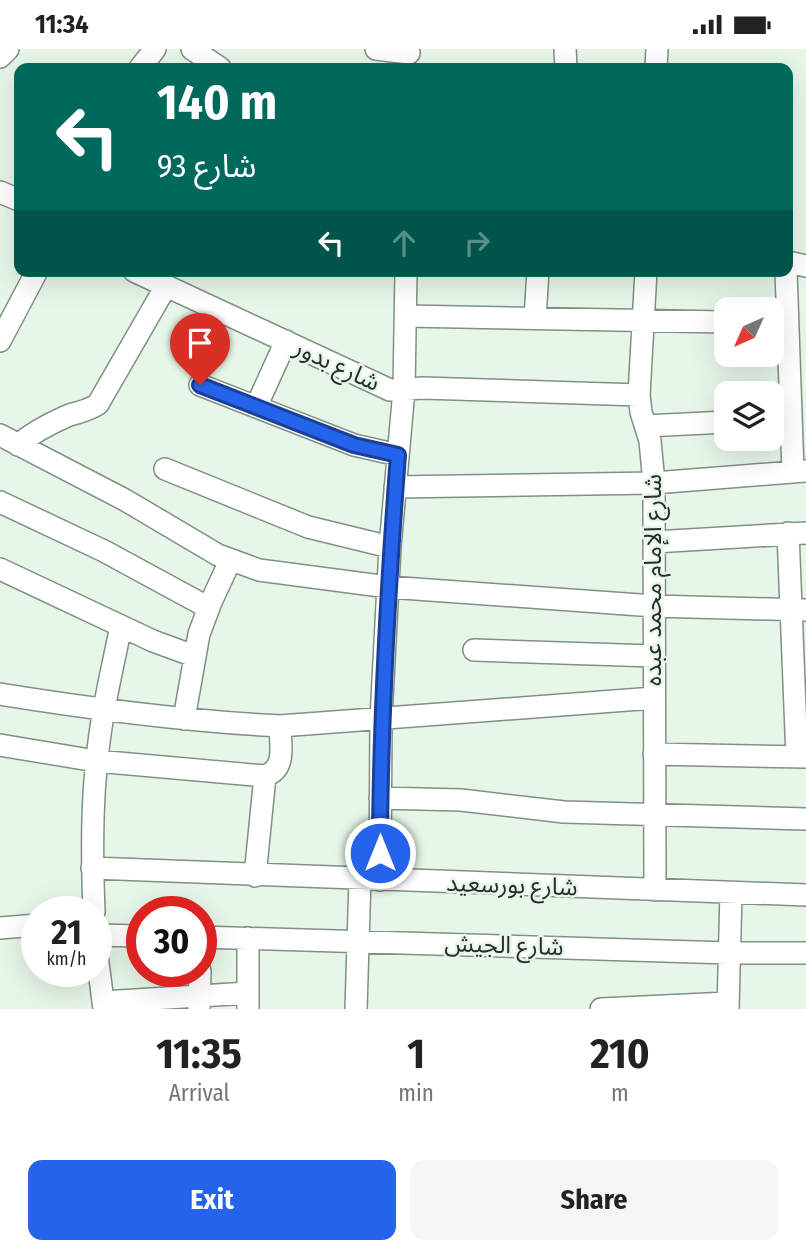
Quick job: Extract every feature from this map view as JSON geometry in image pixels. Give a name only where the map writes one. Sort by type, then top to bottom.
[{"type":"street","points":[[0,57],[8,49]]},
{"type":"street","points":[[144,63],[155,49]]},
{"type":"street","points":[[192,49],[213,63]]},
{"type":"street","points":[[376,49],[409,57]]},
{"type":"street","points":[[0,341],[34,277]]},
{"type":"street","name":"شارع بدور","points":[[147,277],[384,387],[404,390],[423,388],[639,395]]},
{"type":"street","points":[[356,1009],[358,940],[370,879],[380,798],[381,719],[390,547],[404,390],[406,277]]},
{"type":"street","points":[[535,318],[538,277]]},
{"type":"street","name":"شارع الإمام محمد عبده","points":[[646,277],[639,395],[653,457],[654,483],[655,890]]},
{"type":"street","points":[[783,297],[785,277]]},
{"type":"street","points":[[9,440],[89,410],[98,404],[166,286]]},
{"type":"street","points":[[405,316],[714,321]]},
{"type":"street","points":[[784,338],[798,391],[784,415]]},
{"type":"street","points":[[256,407],[286,341]]},
{"type":"street","points":[[200,385],[354,445],[398,455]]},
{"type":"street","points":[[646,426],[714,423]]},
{"type":"street","points":[[395,487],[654,483],[799,472],[784,429]]},
{"type":"street","points":[[9,440],[125,500],[230,561],[274,572],[388,587],[654,606],[799,610]]},
{"type":"street","points":[[165,470],[308,527],[390,547]]},
{"type":"street","points":[[0,502],[104,551],[209,608]]},
{"type":"street","points":[[654,542],[797,533],[802,757],[654,754]]},
{"type":"street","points":[[184,719],[194,656],[209,608],[230,561]]},
{"type":"street","points":[[0,570],[121,626],[194,656]]},
{"type":"street","points":[[93,896],[96,761],[121,626]]},
{"type":"street","points":[[474,650],[653,656]]},
{"type":"street","points":[[0,694],[104,710],[280,726],[654,698]]},
{"type":"street","points":[[0,745],[96,761],[265,776],[274,773],[279,766],[280,726]]},
{"type":"street","points":[[255,876],[265,776]]},
{"type":"street","points":[[380,798],[438,798],[564,812],[806,819]]},
{"type":"street","name":"شارع بورسعيد","points":[[92,868],[806,895]]},
{"type":"street","points":[[601,1009],[728,1006],[731,893]]},
{"type":"street","points":[[0,928],[21,926]]},
{"type":"street","name":"شارع الجيش","points":[[217,937],[806,953]]},
{"type":"street","points":[[101,987],[103,1005],[248,1001],[248,938]]},
{"type":"route","points":[[200,385],[354,445],[398,455],[381,719],[380,853]]}]
